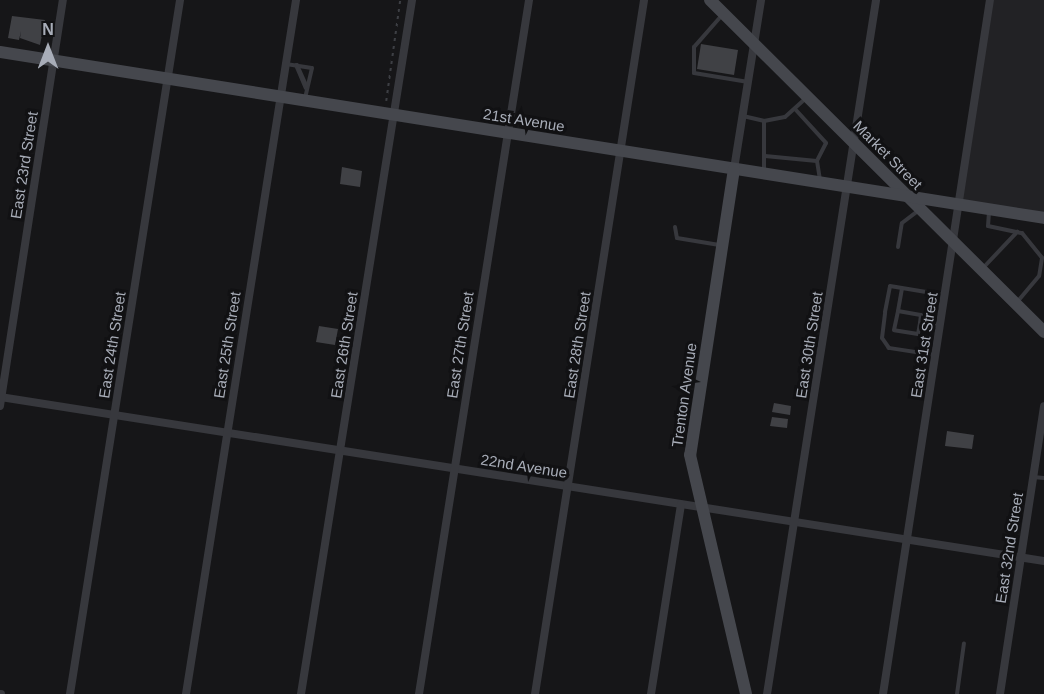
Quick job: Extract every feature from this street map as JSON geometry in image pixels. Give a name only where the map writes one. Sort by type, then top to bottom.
[{"type":"street","name":"East 23rd Street","points":[[0,400],[63,0]]},
{"type":"street","name":"East 24th Street","points":[[70,694],[180,0]]},
{"type":"street","name":"East 25th Street","points":[[186,694],[296,0]]},
{"type":"street","name":"East 26th Street","points":[[301,694],[412,0]]},
{"type":"street","name":"East 27th Street","points":[[419,694],[529,0]]},
{"type":"street","name":"East 28th Street","points":[[535,694],[644,0]]},
{"type":"street","name":"Market Street","points":[[710,0],[1044,332]]},
{"type":"street","points":[[734,169],[761,0]]},
{"type":"street","name":"East 30th Street","points":[[767,694],[876,0]]},
{"type":"street","name":"East 31st Street","points":[[883,694],[909,540],[990,0]]},
{"type":"street","name":"21st Avenue","points":[[0,52],[280,96],[306,94],[395,109],[508,133],[1044,218]]},
{"type":"street","name":"Trenton Avenue","points":[[734,169],[691,444],[702,507],[746,694]]},
{"type":"street","name":"22nd Avenue","points":[[0,400],[227,432],[1044,561]]},
{"type":"street","name":"East 32nd Street","points":[[1000,694],[1044,406]]},
{"type":"street","points":[[651,694],[681,504]]},
{"type":"lane","points":[[723,13],[694,47],[694,73],[748,82]]},
{"type":"lane","points":[[286,64],[312,68],[306,94]]},
{"type":"lane","points":[[296,65],[302,68],[306,94]]},
{"type":"lane","points":[[743,116],[764,121],[795,109],[808,96]]},
{"type":"lane","points":[[795,109],[826,143],[817,161],[819,182]]},
{"type":"lane","points":[[764,121],[764,174]]},
{"type":"lane","points":[[765,156],[817,161]]},
{"type":"lane","points":[[898,247],[902,224],[921,209]]},
{"type":"lane","points":[[990,210],[988,226],[993,231],[1018,231],[1042,258],[1039,276],[1016,303]]},
{"type":"lane","points":[[675,227],[677,238],[722,245]]},
{"type":"lane","points":[[981,269],[1018,231]]},
{"type":"lane","points":[[935,355],[885,344],[890,286],[945,295]]},
{"type":"lane","points":[[898,311],[921,315],[918,334],[894,330],[902,288]]},
{"type":"lane","points":[[920,323],[940,327]]},
{"type":"lane","points":[[1033,477],[1044,478]]},
{"type":"lane","points":[[957,694],[964,643]]},
{"type":"path","points":[[395,109],[384,101],[400,0]]},
{"type":"shaded area","points":[[991,0],[1044,0],[1044,218],[960,205]]},
{"type":"building","points":[[12,16],[45,20],[40,45],[20,38],[21,31],[19,40],[8,38]]},
{"type":"building","points":[[701,44],[738,50],[734,75],[697,69]]},
{"type":"building","points":[[342,167],[362,171],[360,187],[340,184]]},
{"type":"building","points":[[319,326],[338,329],[335,345],[316,342]]},
{"type":"building","points":[[774,403],[791,406],[790,415],[772,412]]},
{"type":"building","points":[[772,417],[788,419],[787,428],[770,426]]},
{"type":"building","points":[[947,431],[974,435],[972,449],[945,446]]}]
